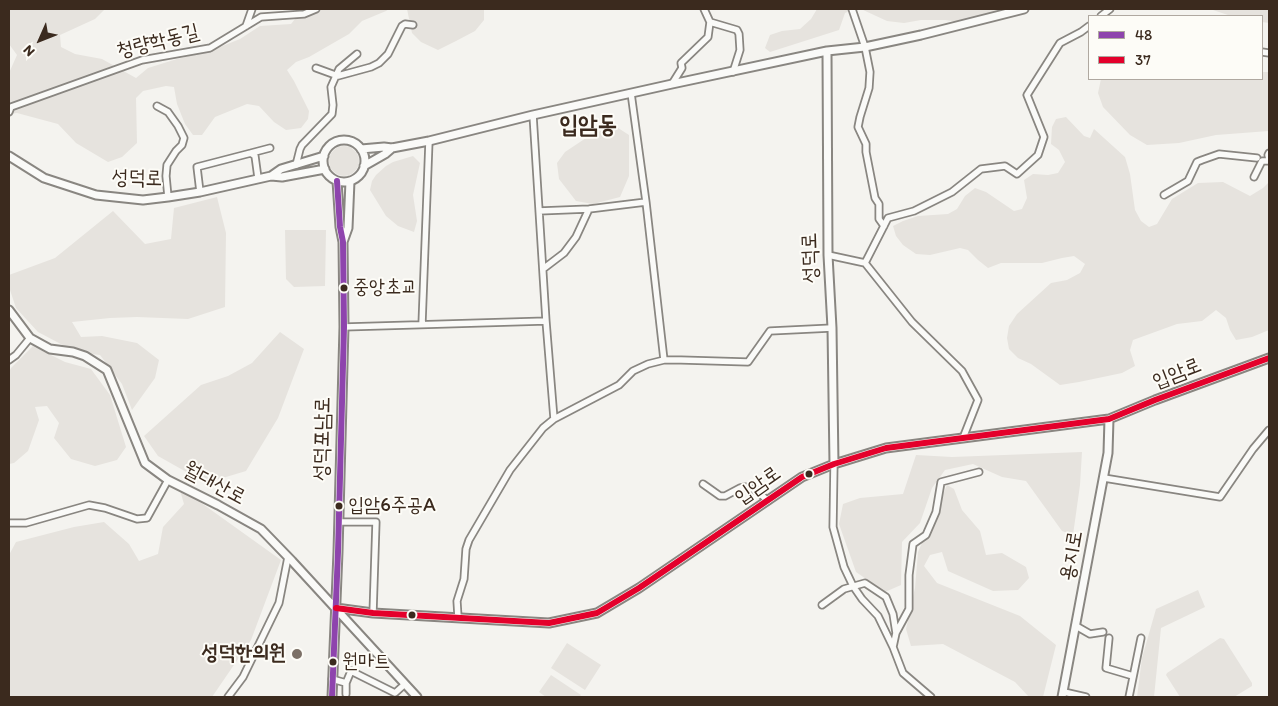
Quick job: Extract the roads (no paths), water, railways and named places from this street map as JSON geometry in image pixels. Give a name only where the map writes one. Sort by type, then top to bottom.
[{"type":"street","points":[[246,26],[252,9]]},
{"type":"street","name":"청량학동길","points":[[9,112],[11,107],[142,60],[210,48],[261,17],[304,14],[316,9]]},
{"type":"street","points":[[672,84],[682,68],[681,63],[708,37],[710,22],[704,9]]},
{"type":"street","points":[[852,9],[865,47],[870,72],[858,127],[866,144],[875,198],[879,204],[879,219],[884,226]]},
{"type":"street","points":[[361,150],[384,147],[392,148],[429,141],[631,93],[827,51],[865,47],[1024,9]]},
{"type":"street","points":[[710,22],[737,30],[739,34],[740,50],[733,72]]},
{"type":"street","points":[[316,68],[339,76],[379,62],[388,54],[402,26],[405,24],[413,25]]},
{"type":"street","points":[[864,263],[888,218],[914,211],[952,192],[981,170],[1005,166],[1017,174],[1038,156],[1044,137],[1027,96],[1060,43],[1088,27]]},
{"type":"street","name":"성덕로","points":[[827,51],[828,255],[832,328],[834,464]]},
{"type":"street","points":[[296,165],[302,145],[332,114],[332,86],[341,66],[357,54]]},
{"type":"street","points":[[631,93],[646,202],[664,360]]},
{"type":"street","points":[[157,106],[168,112],[184,138],[182,145],[167,165],[168,197]]},
{"type":"street","points":[[533,115],[554,419]]},
{"type":"street","points":[[340,141],[348,141],[355,144],[361,150],[364,157],[364,166],[357,178],[344,182],[337,181],[325,169],[323,163],[324,156],[327,149],[333,144],[340,141]]},
{"type":"street","points":[[422,324],[429,141]]},
{"type":"street","points":[[200,192],[197,167],[270,148]]},
{"type":"street","points":[[364,166],[392,148]]},
{"type":"street","points":[[251,153],[255,156],[258,178]]},
{"type":"street","points":[[1164,195],[1188,180],[1197,162],[1202,160],[1219,154],[1269,160],[1269,153]]},
{"type":"street","name":"성덕로","points":[[9,156],[44,178],[96,195],[143,200],[200,192],[271,176]]},
{"type":"street","points":[[271,176],[281,169],[324,156]]},
{"type":"street","points":[[1254,177],[1259,158]]},
{"type":"street","points":[[271,176],[282,178],[325,169]]},
{"type":"street","points":[[337,181],[340,227],[343,242]]},
{"type":"street","points":[[343,242],[348,228],[350,181]]},
{"type":"street","points":[[539,211],[589,209],[646,202]]},
{"type":"street","points":[[543,269],[564,253],[576,237],[589,209]]},
{"type":"street","name":"성덕포남로","points":[[332,697],[344,327],[343,242]]},
{"type":"street","points":[[828,255],[864,263],[912,322],[962,371],[978,400],[963,438]]},
{"type":"street","name":"월대산로","points":[[9,310],[30,338],[50,349],[73,352],[85,356],[107,370],[145,463],[168,480],[261,529],[417,697]]},
{"type":"street","points":[[344,327],[546,322]]},
{"type":"street","points":[[458,618],[457,601],[464,580],[466,549],[469,540],[510,470],[543,428],[554,419],[619,385],[633,371],[648,364],[664,360],[748,362],[770,331],[832,328]]},
{"type":"street","points":[[9,360],[16,355],[30,338]]},
{"type":"street","name":"입암로","points":[[336,608],[373,613],[549,623],[597,613],[639,588],[802,477],[834,464],[886,448],[1109,419],[1269,358]]},
{"type":"street","name":"용지로","points":[[1063,694],[1104,478],[1108,453],[1109,419]]},
{"type":"street","points":[[1104,478],[1220,497],[1253,449],[1269,430]]},
{"type":"street","points":[[834,464],[832,526],[844,567],[862,598],[878,616],[894,647],[903,673],[931,697]]},
{"type":"street","points":[[896,633],[909,609],[909,575],[913,544],[926,534],[936,512],[941,482],[979,472]]},
{"type":"street","points":[[9,523],[26,523],[89,505],[105,508],[137,519],[147,518],[168,480]]},
{"type":"street","points":[[703,484],[720,496],[725,496],[745,487],[757,491],[768,500]]},
{"type":"street","points":[[339,522],[376,522],[373,613]]},
{"type":"street","points":[[228,697],[243,677],[279,603],[288,557]]},
{"type":"street","points":[[822,605],[844,589],[865,583],[886,597],[893,614],[896,633],[894,647]]},
{"type":"street","points":[[1076,626],[1090,634],[1103,632]]},
{"type":"street","points":[[1109,638],[1106,668],[1133,676]]},
{"type":"street","points":[[1129,697],[1141,638]]},
{"type":"street","points":[[346,694],[346,682],[352,672],[395,693],[405,684]]},
{"type":"street","points":[[332,679],[346,682]]},
{"type":"street","points":[[1063,694],[1086,697]]},
{"type":"place","name":"중앙초교","points":[[344,288]]},
{"type":"place","name":"입암6주공A","points":[[339,506]]},
{"type":"place","name":"성덕한의원","points":[[297,654]]},
{"type":"place","name":"원마트","points":[[333,662]]},
{"type":"district","name":"입암동","points":[[588,126]]}]
